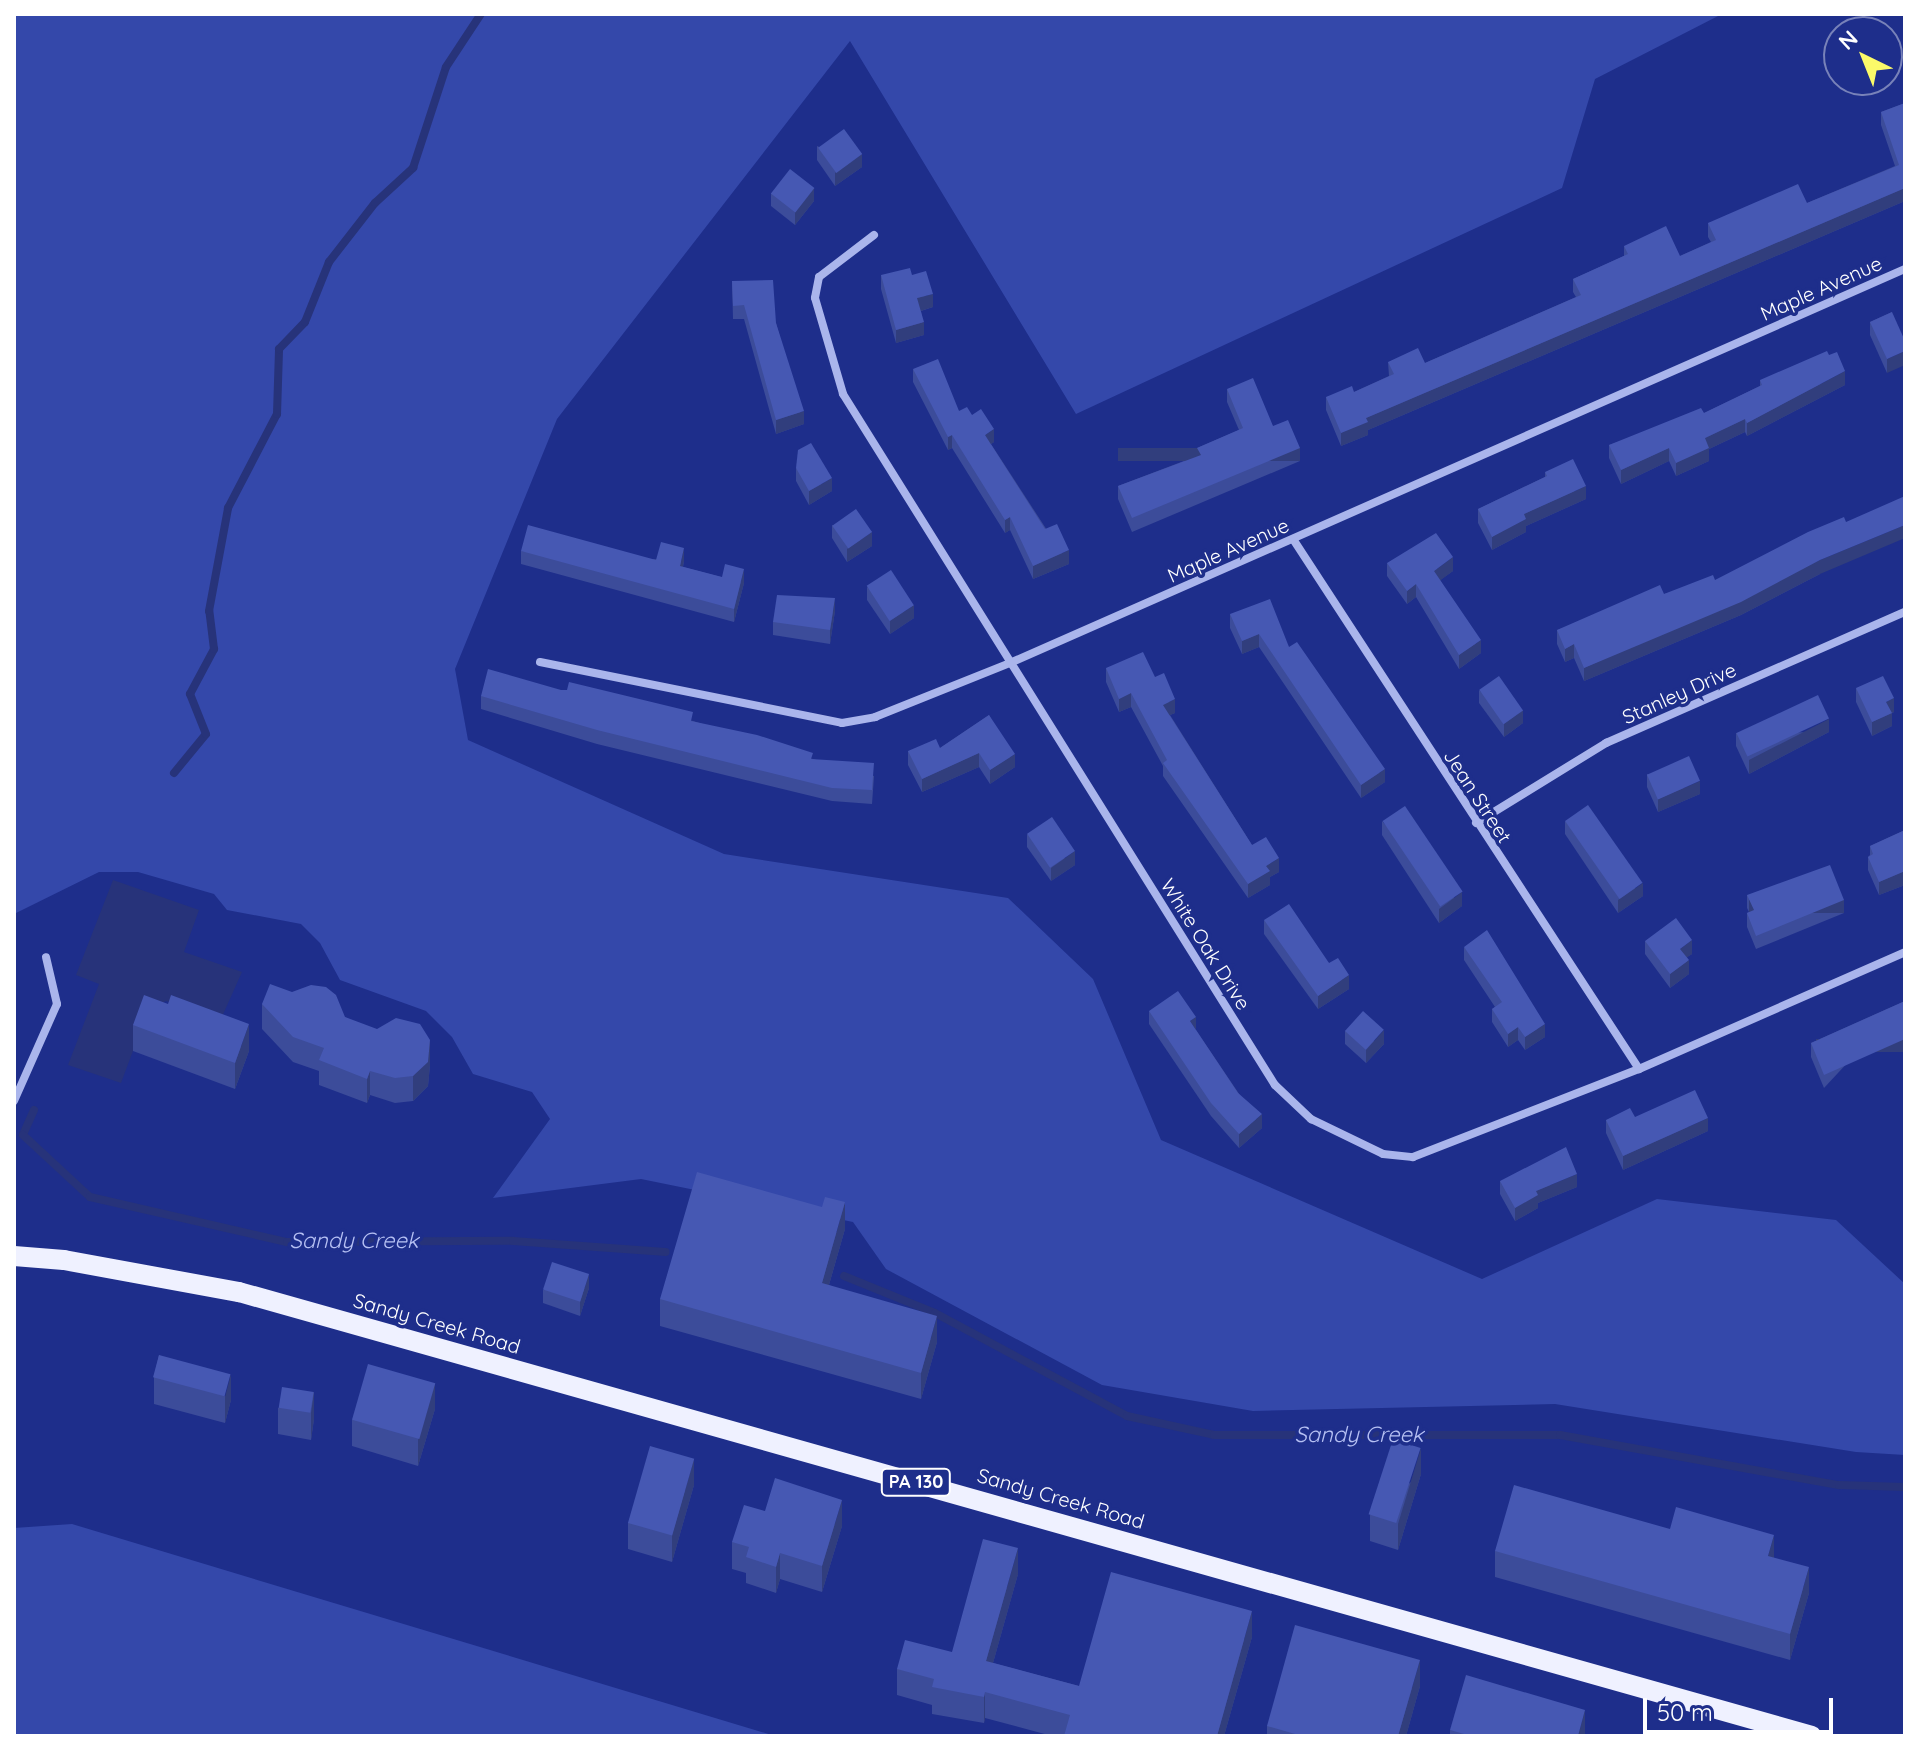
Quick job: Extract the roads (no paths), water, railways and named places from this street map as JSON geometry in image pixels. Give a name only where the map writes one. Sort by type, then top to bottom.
[{"type":"main road","name":"Sandy Creek Road","points":[[14,1256],[64,1260],[239,1292],[1812,1736]]},
{"type":"street","name":"White Oak Drive","points":[[874,235],[819,277],[815,298],[843,394],[1275,1085],[1311,1119],[1383,1154],[1413,1157],[1639,1069],[1905,952]]},
{"type":"street","name":"Maple Avenue","points":[[540,662],[842,723],[875,717],[1010,663],[1905,269]]},
{"type":"street","name":"Jean Street","points":[[1293,539],[1639,1069]]},
{"type":"street","name":"Stanley Drive","points":[[1476,823],[1606,743],[1905,612]]},
{"type":"street","points":[[14,1101],[57,1004],[46,957]]},
{"type":"waterway","points":[[174,773],[206,734],[190,694],[214,649],[209,611],[228,508],[277,414],[279,349],[305,322],[329,262],[375,203],[413,168],[446,67],[481,14]]},
{"type":"waterway","name":"Sandy Creek","points":[[34,1110],[23,1135],[90,1197],[287,1242],[513,1241],[666,1252]]},
{"type":"waterway","name":"Sandy Creek","points":[[844,1276],[935,1313],[1127,1416],[1214,1435],[1560,1435],[1839,1485],[1905,1487]]}]
